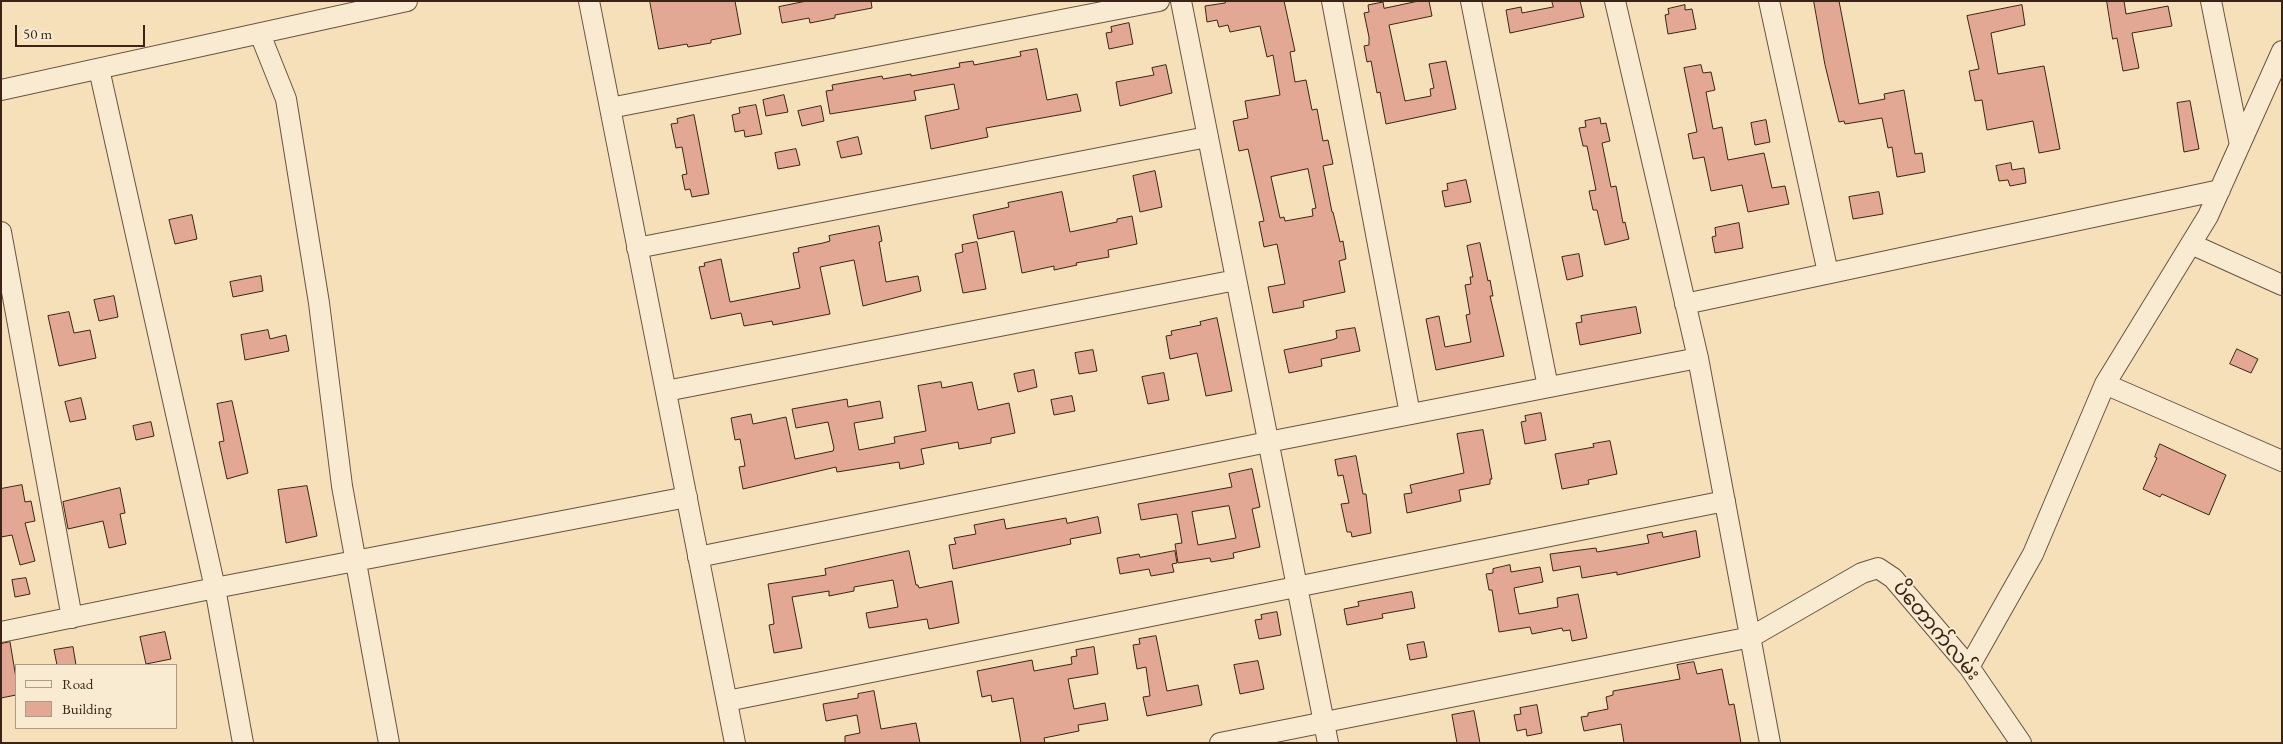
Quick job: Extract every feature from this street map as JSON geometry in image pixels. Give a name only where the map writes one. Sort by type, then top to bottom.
[{"type":"street","points":[[1,90],[408,1]]},
{"type":"street","points":[[589,1],[735,743]]},
{"type":"street","points":[[610,108],[1159,1]]},
{"type":"street","points":[[1181,1],[1328,743]]},
{"type":"street","points":[[1332,1],[1410,414]]},
{"type":"street","points":[[1471,1],[1548,387]]},
{"type":"street","points":[[1615,1],[1698,358],[1770,743]]},
{"type":"street","points":[[1769,1],[1828,273]]},
{"type":"street","points":[[2211,1],[2240,145]]},
{"type":"street","points":[[260,34],[286,99],[319,303],[342,486],[354,561],[389,743]]},
{"type":"street","points":[[1969,667],[2033,554],[2105,384],[2208,216],[2282,51]]},
{"type":"street","points":[[99,69],[215,588],[243,743]]},
{"type":"street","points":[[637,248],[1208,137]]},
{"type":"street","points":[[1685,304],[2220,190]]},
{"type":"street","points":[[1,232],[72,618]]},
{"type":"street","points":[[2192,244],[2282,286]]},
{"type":"street","points":[[666,391],[1236,280]]},
{"type":"street","points":[[698,557],[1268,442],[1698,358]]},
{"type":"street","points":[[2105,384],[2282,461]]},
{"type":"street","points":[[1,632],[215,588],[686,497]]},
{"type":"street","points":[[727,701],[1725,501]]},
{"type":"street","name":"ပိတောက်လမ်း","points":[[1751,637],[1862,573],[1878,568],[1893,578],[1969,667],[2021,743]]},
{"type":"street","points":[[1220,743],[1751,637]]},
{"type":"building","points":[[650,1],[735,1],[741,34],[711,40],[711,43],[688,47],[687,44],[659,49]]},
{"type":"building","points":[[807,1],[871,1],[872,8],[835,15],[835,18],[810,23],[809,18],[782,23],[779,7]]},
{"type":"building","points":[[1225,1],[1284,1],[1295,51],[1290,52],[1295,82],[1306,80],[1312,110],[1317,109],[1323,141],[1328,140],[1333,164],[1323,166],[1340,242],[1343,241],[1346,259],[1339,261],[1345,292],[1303,301],[1304,307],[1273,313],[1268,287],[1285,284],[1277,244],[1264,247],[1259,222],[1264,221],[1248,149],[1239,151],[1233,121],[1248,118],[1245,101],[1280,95],[1273,55],[1267,57],[1260,26],[1230,32],[1228,25],[1219,27],[1217,20],[1207,22],[1205,6],[1225,3]],"holes":[[[1308,169],[1316,208],[1312,209],[1313,216],[1285,221],[1284,217],[1280,218],[1271,177]]]},
{"type":"building","points":[[1419,1],[1429,1],[1432,16],[1389,25],[1405,101],[1431,96],[1430,89],[1434,88],[1429,64],[1446,61],[1456,109],[1386,124],[1380,92],[1377,93],[1371,61],[1367,62],[1364,46],[1369,45],[1369,37],[1364,13],[1369,12],[1368,5],[1383,2],[1384,8]]},
{"type":"building","points":[[1552,1],[1580,1],[1584,17],[1510,33],[1506,10],[1521,7],[1522,13],[1553,7]]},
{"type":"building","points":[[1814,1],[1839,1],[1859,104],[1885,99],[1884,94],[1904,90],[1915,154],[1922,153],[1925,172],[1897,177],[1892,147],[1888,148],[1882,118],[1845,124],[1844,121],[1839,122],[1825,65]]},
{"type":"building","points":[[2107,1],[2124,1],[2126,14],[2168,6],[2172,26],[2132,33],[2139,68],[2123,71],[2117,38],[2113,39]]},
{"type":"building","points":[[1685,5],[1685,10],[1692,9],[1696,29],[1668,34],[1665,15],[1669,14],[1668,9]]},
{"type":"building","points":[[2022,5],[2025,25],[1991,33],[1998,74],[2044,66],[2060,149],[2039,153],[2033,121],[1987,130],[1982,100],[1975,101],[1969,71],[1979,69],[1967,16]]},
{"type":"building","points":[[1129,23],[1133,44],[1109,49],[1106,33],[1112,32],[1111,27]]},
{"type":"building","points":[[1037,49],[1047,100],[1077,94],[1081,111],[986,128],[988,137],[931,149],[925,116],[959,109],[954,84],[914,91],[916,100],[830,114],[826,91],[833,90],[832,85],[882,76],[883,79],[911,74],[911,76],[960,67],[959,63],[973,61],[974,65],[1021,56],[1020,52]]},
{"type":"building","points":[[1166,65],[1172,93],[1120,106],[1116,82],[1154,75],[1152,68]]},
{"type":"building","points":[[1701,65],[1703,73],[1711,72],[1715,90],[1706,92],[1713,129],[1722,127],[1728,160],[1764,153],[1772,188],[1785,186],[1789,204],[1748,212],[1742,185],[1711,191],[1704,157],[1693,159],[1688,134],[1697,132],[1684,68]]},
{"type":"building","points":[[784,95],[788,112],[766,116],[763,100]]},
{"type":"building","points":[[2190,101],[2199,149],[2184,152],[2177,103]]},
{"type":"building","points":[[756,105],[762,134],[745,137],[744,130],[735,132],[732,115],[740,113],[739,108]]},
{"type":"building","points":[[821,106],[824,121],[802,126],[798,111]]},
{"type":"building","points":[[694,115],[709,194],[692,197],[690,189],[685,190],[682,175],[687,174],[682,147],[676,148],[671,124],[678,123],[677,119]]},
{"type":"building","points":[[1600,118],[1601,124],[1606,123],[1610,141],[1602,143],[1611,187],[1616,186],[1623,223],[1625,222],[1629,239],[1605,245],[1597,210],[1593,210],[1589,191],[1596,190],[1587,146],[1583,146],[1579,128],[1586,127],[1585,121]]},
{"type":"building","points":[[1766,120],[1770,142],[1755,145],[1751,123]]},
{"type":"building","points":[[858,137],[862,154],[841,158],[837,142]]},
{"type":"building","points":[[796,149],[800,165],[778,169],[775,153]]},
{"type":"building","points":[[2011,163],[2012,170],[2024,168],[2026,183],[2010,186],[2008,180],[1999,181],[1996,166]]},
{"type":"building","points":[[1155,171],[1162,207],[1140,212],[1133,176]]},
{"type":"building","points":[[1466,180],[1471,202],[1445,207],[1442,191],[1448,190],[1447,184]]},
{"type":"building","points":[[1062,192],[1070,232],[1117,222],[1117,219],[1132,216],[1137,244],[1108,250],[1109,257],[1076,263],[1077,265],[1054,270],[1054,266],[1022,273],[1014,231],[978,239],[973,215],[1009,207],[1008,203]]},
{"type":"building","points":[[1879,192],[1883,214],[1853,219],[1849,197]]},
{"type":"building","points":[[192,215],[197,239],[175,244],[169,220]]},
{"type":"building","points":[[1739,223],[1743,248],[1715,253],[1712,237],[1716,236],[1715,228]]},
{"type":"building","points":[[879,226],[882,241],[879,242],[886,282],[918,276],[921,291],[863,306],[854,260],[820,267],[830,314],[773,325],[772,321],[744,326],[741,313],[711,319],[699,267],[705,266],[704,263],[721,259],[730,302],[800,288],[793,253],[799,252],[798,248],[830,241],[829,236]]},
{"type":"building","points":[[977,242],[986,289],[963,293],[955,254],[963,252],[962,245]]},
{"type":"building","points":[[1480,243],[1488,281],[1490,280],[1493,296],[1490,296],[1504,356],[1436,370],[1426,319],[1439,316],[1445,347],[1471,342],[1466,315],[1470,314],[1465,285],[1471,284],[1470,277],[1473,277],[1467,246]]},
{"type":"building","points":[[1579,254],[1583,276],[1567,280],[1562,257]]},
{"type":"building","points":[[261,276],[263,291],[233,297],[230,282]]},
{"type":"building","points":[[114,296],[118,317],[99,321],[94,300]]},
{"type":"building","points":[[1636,307],[1641,333],[1580,345],[1576,323],[1582,322],[1581,316]]},
{"type":"building","points":[[69,312],[74,333],[90,330],[96,358],[59,366],[48,316]]},
{"type":"building","points":[[1217,318],[1232,391],[1206,396],[1197,353],[1170,359],[1166,336],[1172,335],[1171,331],[1201,325],[1200,322]]},
{"type":"building","points":[[1355,328],[1360,351],[1321,359],[1322,366],[1289,373],[1284,350],[1332,340],[1337,338],[1336,331]]},
{"type":"building","points":[[268,330],[270,339],[286,335],[289,351],[245,360],[241,335]]},
{"type":"building","points":[[2237,349],[2258,359],[2251,373],[2230,364]]},
{"type":"building","points":[[1093,350],[1097,371],[1079,374],[1075,353]]},
{"type":"building","points":[[1034,370],[1037,387],[1018,392],[1014,374]]},
{"type":"building","points":[[1164,373],[1169,400],[1148,404],[1142,377]]},
{"type":"building","points":[[941,382],[942,388],[972,382],[978,410],[1009,403],[1015,433],[991,438],[991,443],[959,449],[958,442],[921,449],[924,464],[900,469],[899,462],[837,472],[836,467],[743,489],[739,467],[745,466],[740,439],[735,440],[731,418],[751,414],[753,424],[786,417],[795,459],[833,451],[834,448],[828,422],[796,428],[792,409],[847,399],[848,407],[880,401],[883,418],[854,423],[859,450],[895,443],[894,437],[926,431],[918,386]]},
{"type":"building","points":[[1072,396],[1075,411],[1054,415],[1051,400]]},
{"type":"building","points":[[81,398],[86,419],[70,422],[65,402]]},
{"type":"building","points":[[232,401],[248,473],[227,479],[219,442],[224,441],[217,404]]},
{"type":"building","points":[[1541,413],[1546,440],[1525,444],[1521,422],[1526,421],[1525,416]]},
{"type":"building","points":[[151,422],[154,436],[136,440],[133,426]]},
{"type":"building","points":[[1483,430],[1492,479],[1490,479],[1490,484],[1459,490],[1461,501],[1407,513],[1404,494],[1412,493],[1410,485],[1464,473],[1457,434]]},
{"type":"building","points":[[1610,441],[1617,474],[1588,480],[1589,484],[1562,489],[1555,454],[1594,447],[1593,444]]},
{"type":"building","points":[[2160,444],[2226,475],[2209,515],[2162,494],[2160,497],[2143,489],[2157,458],[2155,457]]},
{"type":"building","points":[[1356,456],[1363,494],[1366,494],[1371,533],[1352,537],[1351,532],[1347,532],[1341,504],[1349,503],[1343,475],[1338,476],[1335,460]]},
{"type":"building","points":[[1252,469],[1260,507],[1252,509],[1260,547],[1233,553],[1234,558],[1211,562],[1210,558],[1178,563],[1175,544],[1182,543],[1177,514],[1141,520],[1138,504],[1232,487],[1229,474]],"holes":[[[1229,506],[1236,538],[1198,545],[1192,512]]]},
{"type":"building","points":[[22,485],[25,502],[31,501],[35,521],[25,523],[35,561],[20,565],[12,535],[1,537],[1,489]]},
{"type":"building","points":[[307,486],[317,536],[286,543],[278,490]]},
{"type":"building","points":[[120,488],[125,513],[120,514],[126,544],[109,548],[103,521],[68,529],[63,502]]},
{"type":"building","points":[[1098,517],[1101,533],[1070,539],[1071,544],[953,569],[949,545],[956,544],[954,538],[976,534],[974,525],[1004,519],[1006,529],[1066,518],[1067,523]]},
{"type":"building","points":[[1696,531],[1700,557],[1617,575],[1617,572],[1582,578],[1580,566],[1553,571],[1550,554],[1596,548],[1597,552],[1649,543],[1647,535],[1662,532],[1663,537]]},
{"type":"building","points":[[909,551],[916,585],[919,588],[952,581],[959,623],[929,629],[927,619],[869,628],[866,613],[898,607],[893,580],[854,587],[854,591],[829,596],[829,591],[792,597],[802,648],[774,653],[769,625],[774,624],[768,584],[826,575],[825,569]]},
{"type":"building","points":[[1175,551],[1177,563],[1172,564],[1174,572],[1151,576],[1149,569],[1120,574],[1117,558],[1139,554],[1140,557]]},
{"type":"building","points":[[1510,565],[1511,572],[1540,567],[1543,582],[1514,588],[1519,614],[1558,607],[1557,598],[1578,594],[1587,638],[1572,641],[1570,630],[1563,631],[1562,628],[1532,634],[1530,627],[1499,632],[1492,590],[1489,590],[1486,574],[1493,573],[1493,569]]},
{"type":"building","points":[[26,578],[30,594],[15,597],[12,580]]},
{"type":"building","points":[[1412,592],[1415,608],[1382,614],[1383,618],[1347,625],[1344,609],[1359,606],[1358,602]]},
{"type":"building","points":[[1277,612],[1281,635],[1259,639],[1255,620],[1262,619],[1261,615]]},
{"type":"building","points":[[165,632],[171,659],[146,664],[140,637]]},
{"type":"building","points":[[1156,636],[1167,691],[1198,685],[1202,705],[1147,716],[1143,697],[1150,696],[1146,667],[1137,669],[1133,645],[1140,644],[1139,639]]},
{"type":"building","points":[[10,642],[15,672],[15,695],[1,698],[1,644]]},
{"type":"building","points":[[1424,642],[1427,657],[1410,660],[1407,645]]},
{"type":"building","points":[[73,647],[76,664],[57,664],[54,650]]},
{"type":"building","points":[[1094,647],[1098,674],[1068,679],[1074,709],[1105,703],[1108,720],[1078,725],[1079,731],[1044,738],[1045,743],[1021,743],[1013,698],[992,702],[991,695],[982,697],[977,671],[1032,660],[1034,671],[1072,664],[1071,657],[1077,656],[1076,650]]},
{"type":"building","points":[[1258,661],[1264,689],[1240,694],[1234,665]]},
{"type":"building","points":[[1694,662],[1697,674],[1722,669],[1729,705],[1734,704],[1741,743],[1624,743],[1621,724],[1584,731],[1581,717],[1588,716],[1588,713],[1608,709],[1606,697],[1613,695],[1613,691],[1680,679],[1677,665]]},
{"type":"building","points":[[874,691],[881,729],[916,723],[920,743],[845,743],[845,736],[860,733],[857,715],[826,721],[823,704],[858,698],[858,694]]},
{"type":"building","points":[[1537,705],[1542,733],[1527,736],[1526,729],[1517,731],[1514,715],[1521,714],[1520,708]]},
{"type":"building","points":[[1474,711],[1480,743],[1457,743],[1452,715]]}]
